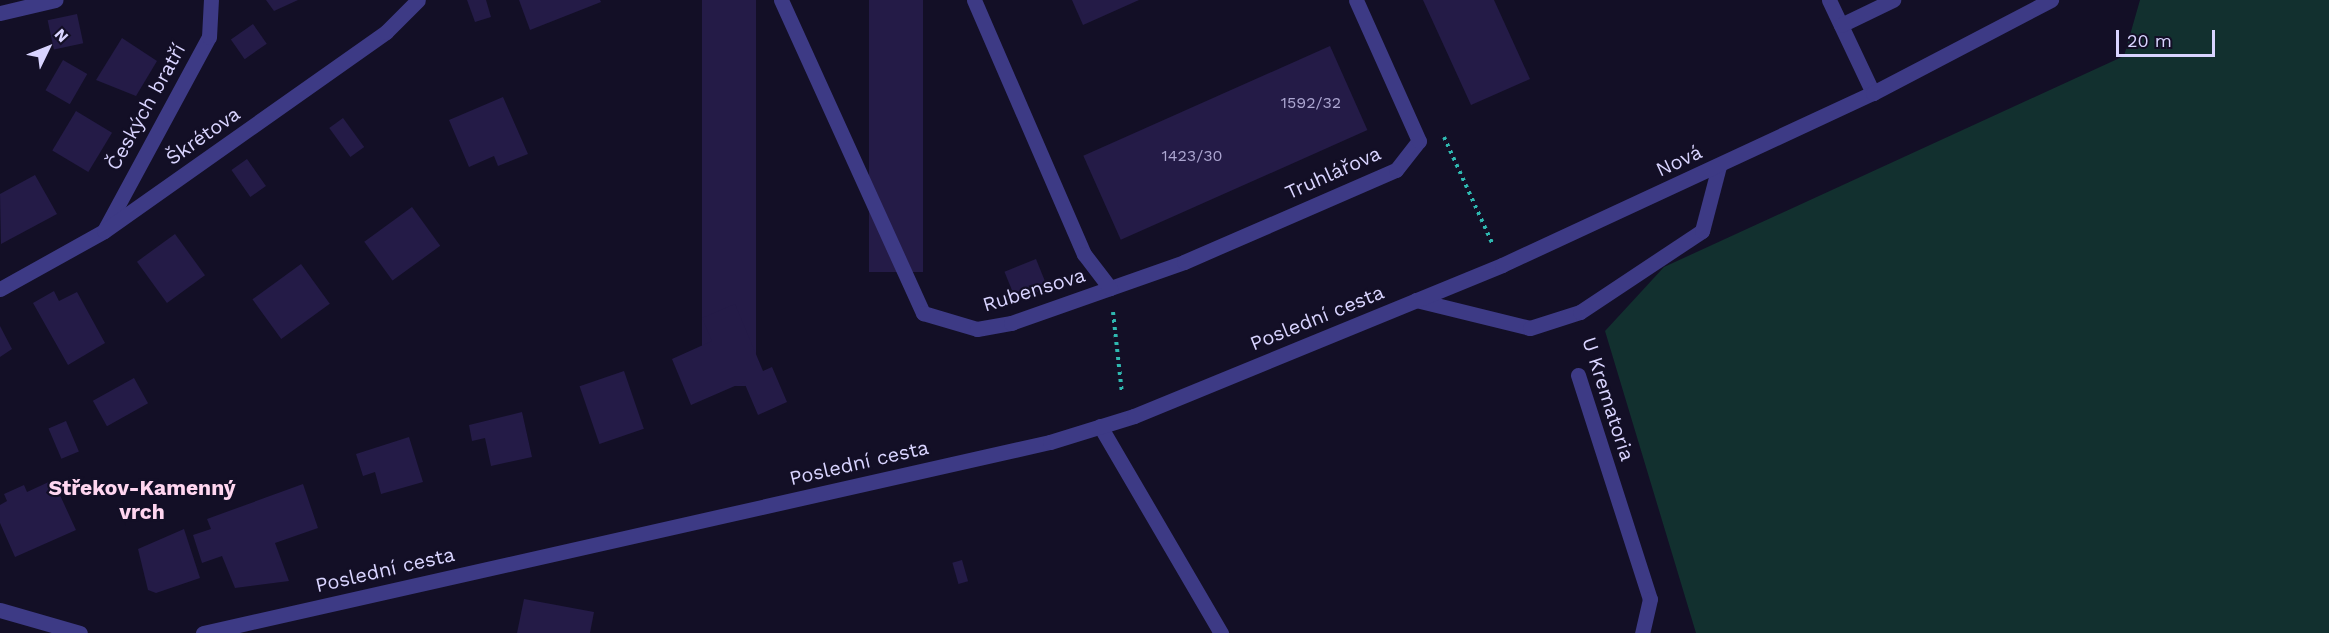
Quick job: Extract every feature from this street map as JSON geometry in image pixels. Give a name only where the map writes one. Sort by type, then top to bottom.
[{"type":"street","points":[[0,14],[55,0]]},
{"type":"street","name":"Českých bratří","points":[[104,231],[208,37],[211,0]]},
{"type":"street","name":"Škrétova","points":[[0,289],[104,231],[386,32],[418,0]]},
{"type":"street","name":"Rubensova","points":[[781,0],[923,313],[977,328],[1011,323],[1110,288],[1084,254],[974,0]]},
{"type":"street","points":[[1356,0],[1419,141]]},
{"type":"street","points":[[1829,0],[1873,93]]},
{"type":"street","points":[[1841,25],[1893,0]]},
{"type":"street","name":"Nová","points":[[1502,265],[1873,93],[2050,0]]},
{"type":"street","name":"Truhlářova","points":[[1110,288],[1396,170],[1419,141]]},
{"type":"street","name":"U Krematoria","points":[[1416,300],[1530,328],[1580,312],[1702,231],[1719,166]]},
{"type":"street","name":"Poslední cesta","points":[[203,633],[1100,426],[1124,419],[1502,265]]},
{"type":"street","name":"U Krematoria","points":[[1578,375],[1650,599],[1642,633]]},
{"type":"street","points":[[1100,426],[1221,633]]},
{"type":"street","points":[[0,610],[80,633]]},
{"type":"path","points":[[1419,141],[1444,137],[1502,265]]},
{"type":"path","points":[[1110,288],[1124,419]]},
{"type":"green space","points":[[2140,0],[2329,0],[2329,633],[1696,633],[1605,331],[1664,267],[2124,56]]},
{"type":"building","points":[[266,0],[298,0],[274,11]]},
{"type":"building","points":[[467,0],[486,0],[491,17],[475,22]]},
{"type":"building","points":[[519,0],[600,0],[601,2],[530,30]]},
{"type":"building","points":[[702,0],[756,0],[756,386],[702,386]]},
{"type":"building","points":[[869,0],[923,0],[923,272],[869,272]]},
{"type":"building","points":[[1072,0],[1139,0],[1083,25]]},
{"type":"building","points":[[1423,0],[1494,0],[1530,79],[1471,105]]},
{"type":"building","points":[[77,14],[83,43],[54,50],[48,20]]},
{"type":"building","points":[[253,24],[267,44],[245,59],[231,39]]},
{"type":"building","points":[[122,38],[157,61],[136,96],[96,80]]},
{"type":"building","points":[[1330,46],[1367,130],[1121,240],[1083,156]]},
{"type":"building","points":[[63,60],[87,74],[70,104],[46,90]]},
{"type":"building","points":[[503,97],[528,154],[498,166],[494,156],[469,167],[449,120]]},
{"type":"building","points":[[76,111],[112,133],[88,172],[52,150]]},
{"type":"building","points":[[343,118],[364,147],[350,157],[329,128]]},
{"type":"building","points":[[247,159],[266,186],[250,197],[231,170]]},
{"type":"building","points":[[35,175],[57,214],[1,244],[0,194]]},
{"type":"building","points":[[412,207],[440,246],[392,281],[364,242]]},
{"type":"building","points":[[175,234],[205,275],[167,303],[137,262]]},
{"type":"building","points":[[1036,259],[1048,288],[1016,300],[1004,272]]},
{"type":"building","points":[[301,264],[330,304],[281,339],[252,299]]},
{"type":"building","points":[[54,291],[59,301],[77,292],[105,343],[68,365],[33,303]]},
{"type":"building","points":[[735,304],[763,371],[772,367],[787,402],[758,415],[744,382],[691,405],[672,359],[712,341],[702,318]]},
{"type":"building","points":[[0,326],[12,349],[0,357]]},
{"type":"building","points":[[624,371],[644,429],[599,444],[580,386]]},
{"type":"building","points":[[134,378],[148,403],[107,426],[93,401]]},
{"type":"building","points":[[522,412],[532,457],[491,466],[485,438],[472,441],[469,425]]},
{"type":"building","points":[[66,421],[79,451],[61,459],[49,428]]},
{"type":"building","points":[[409,437],[423,482],[381,494],[375,472],[363,476],[356,454]]},
{"type":"building","points":[[53,480],[76,530],[15,557],[0,523],[0,505],[7,501],[4,494],[24,485],[27,492]]},
{"type":"building","points":[[303,484],[318,528],[275,543],[289,581],[235,588],[222,556],[202,563],[193,535],[211,529],[207,519]]},
{"type":"building","points":[[184,529],[200,578],[156,593],[148,590],[138,549]]},
{"type":"building","points":[[962,560],[968,581],[958,584],[952,563]]},
{"type":"building","points":[[524,599],[594,612],[590,633],[517,633]]},
{"type":"district","name":"Střekov-Kamenný vrch","points":[[142,500]]}]
